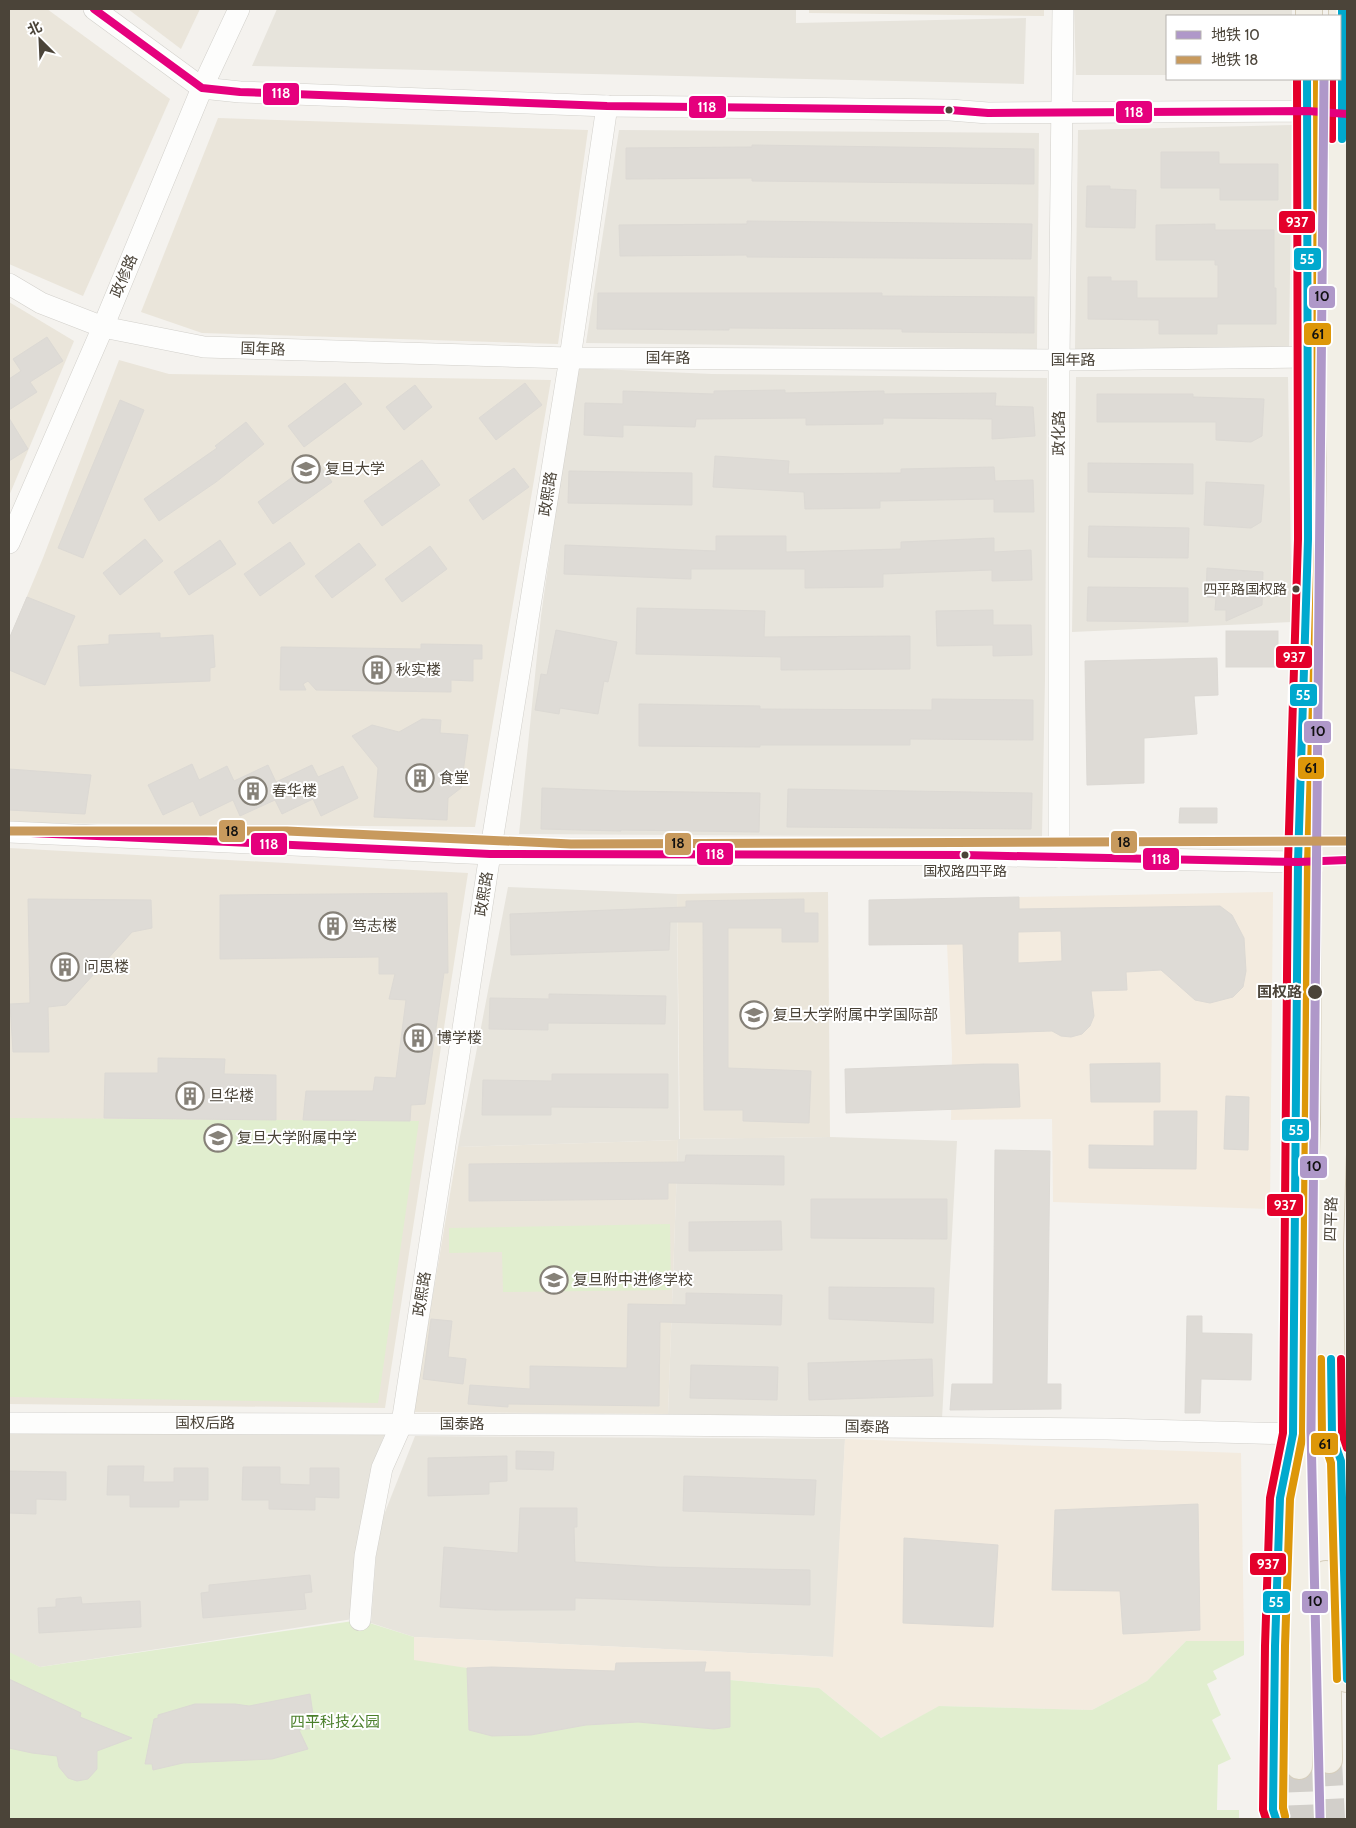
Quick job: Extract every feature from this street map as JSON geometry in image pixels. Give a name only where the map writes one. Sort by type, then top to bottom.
[{"type":"main road","name":"四平路","points":[[1342,9],[1345,114],[1338,351],[1340,458],[1336,688],[1341,860],[1330,1244],[1332,1435],[1342,1461],[1347,1678]]},
{"type":"main road","points":[[1299,1766],[1301,1492],[1293,1434],[1298,862],[1308,539],[1307,80]]},
{"type":"main road","points":[[1276,1819],[1273,1810],[1280,1498],[1293,1434]]},
{"type":"main road","points":[[1329,1760],[1325,1465],[1332,1435]]},
{"type":"main road","points":[[1274,1788],[1284,1819]]},
{"type":"street","points":[[94,9],[202,88],[240,92],[607,106],[950,110],[988,113],[1308,111],[1345,114]]},
{"type":"street","name":"政修路","points":[[9,543],[103,326],[202,88],[239,9]]},
{"type":"street","name":"政化路","points":[[1059,857],[1059,360],[1063,9]]},
{"type":"street","name":"政熙路","points":[[360,1620],[365,1556],[382,1468],[402,1423],[490,854],[570,358],[607,106]]},
{"type":"street","name":"国年路","points":[[9,284],[40,303],[103,326],[204,347],[570,358],[1059,360],[1307,357],[1338,351]]},
{"type":"street","points":[[9,832],[490,854],[954,855],[1298,862],[1341,860]]},
{"type":"street","name":"国权后路","points":[[9,1423],[402,1423]]},
{"type":"street","name":"国泰路","points":[[402,1423],[1077,1429],[1332,1435]]},
{"type":"shaded area","points":[[9,9],[47,9],[170,99],[83,296],[9,264]]},
{"type":"shaded area","points":[[128,9],[200,9],[181,49]]},
{"type":"shaded area","points":[[277,9],[796,9],[796,23],[1026,18],[1024,84],[252,66]]},
{"type":"shaded area","points":[[809,9],[1044,9],[1044,16],[809,13]]},
{"type":"shaded area","points":[[1074,9],[1292,9],[1292,15],[1166,15],[1166,75],[1076,75]]},
{"type":"shaded area","points":[[218,118],[588,130],[558,344],[202,333],[141,312]]},
{"type":"shaded area","points":[[1292,125],[1289,347],[1075,349],[1078,130]]},
{"type":"shaded area","points":[[619,130],[1039,133],[1037,349],[586,343]]},
{"type":"shaded area","points":[[9,302],[74,341],[9,496]]},
{"type":"shaded area","points":[[119,360],[169,374],[551,380],[475,827],[9,823],[9,639],[43,558]]},
{"type":"shaded area","points":[[576,368],[712,374],[1047,378],[1042,837],[519,834],[541,616]]},
{"type":"shaded area","points":[[1076,377],[1288,377],[1292,622],[1072,632]]},
{"type":"shaded area","name":"复旦大学附属中学","points":[[9,848],[468,873],[385,1408],[9,1404]]},
{"type":"shaded area","points":[[508,887],[677,894],[679,1139],[830,1137],[957,1141],[942,1419],[668,1414],[678,1140],[458,1147]]},
{"type":"shaded area","name":"复旦大学附属中学国际部","points":[[828,892],[830,1137],[680,1139],[677,894]]},
{"type":"shaded area","points":[[1273,892],[1270,1209],[1053,1202],[1052,1119],[951,1120],[952,1054],[947,944],[1014,943],[1019,897]]},
{"type":"shaded area","name":"复旦附中进修学校","points":[[678,1140],[668,1414],[413,1412],[458,1147]]},
{"type":"shaded area","points":[[386,1431],[374,1461],[353,1619],[40,1667],[9,1653],[9,1432]]},
{"type":"shaded area","points":[[415,1436],[845,1439],[834,1657],[414,1637],[371,1623],[378,1530]]},
{"type":"shaded area","points":[[845,1439],[1241,1453],[1244,1641],[1186,1641],[1147,1681],[1092,1710],[940,1706],[881,1738],[819,1688],[731,1680],[730,1727],[714,1729],[638,1722],[586,1725],[531,1735],[492,1736],[469,1730],[414,1660],[414,1637],[833,1657]]},
{"type":"green space","points":[[9,1118],[419,1121],[378,1403],[9,1397]]},
{"type":"green space","points":[[670,1224],[671,1290],[503,1292],[502,1252],[449,1253],[449,1228]]},
{"type":"green space","name":"四平科技公园","points":[[360,1620],[414,1637],[414,1660],[467,1668],[469,1730],[531,1735],[586,1725],[638,1722],[714,1729],[730,1727],[730,1680],[819,1688],[881,1738],[939,1706],[1092,1710],[1147,1681],[1186,1641],[1244,1641],[1244,1655],[1213,1671],[1217,1679],[1207,1684],[1221,1715],[1212,1720],[1231,1759],[1218,1765],[1217,1810],[1239,1810],[1239,1819],[9,1819],[9,1652],[40,1667]]},
{"type":"building","points":[[752,145],[1034,149],[1034,184],[752,181],[752,178],[626,179],[626,148],[752,147]]},
{"type":"building","points":[[1161,152],[1219,152],[1219,164],[1278,164],[1278,200],[1220,200],[1220,188],[1161,188]]},
{"type":"building","points":[[1087,186],[1110,186],[1110,189],[1136,190],[1135,228],[1086,227]]},
{"type":"building","points":[[747,221],[1032,224],[1031,259],[747,257],[747,255],[620,256],[619,225],[747,224]]},
{"type":"building","points":[[1215,224],[1215,230],[1274,230],[1276,324],[1217,324],[1217,334],[1159,334],[1159,320],[1088,319],[1088,277],[1111,277],[1111,281],[1137,281],[1137,298],[1218,298],[1218,265],[1215,265],[1215,260],[1156,260],[1156,225]]},
{"type":"building","points":[[598,293],[882,293],[882,296],[1034,297],[1034,333],[902,332],[902,329],[597,329]]},
{"type":"building","points":[[47,337],[63,361],[30,382],[37,392],[9,410],[9,379],[21,371],[13,359]]},
{"type":"building","points":[[345,383],[362,404],[304,447],[288,426]]},
{"type":"building","points":[[525,383],[542,405],[496,440],[479,418]]},
{"type":"building","points":[[415,385],[432,407],[404,430],[386,407]]},
{"type":"building","points":[[785,390],[785,393],[884,391],[884,394],[996,393],[995,406],[1033,407],[1035,436],[992,439],[992,419],[883,418],[883,424],[806,425],[806,418],[696,419],[695,427],[623,425],[623,437],[584,435],[585,403],[623,404],[623,391],[714,394],[714,391]]},
{"type":"building","points":[[1097,394],[1193,394],[1193,397],[1264,399],[1262,436],[1251,442],[1216,440],[1216,422],[1097,422]]},
{"type":"building","points":[[120,400],[144,410],[83,558],[58,548]]},
{"type":"building","points":[[9,418],[28,449],[9,461]]},
{"type":"building","points":[[246,422],[264,444],[216,482],[159,521],[144,499],[217,448],[215,446]]},
{"type":"building","points":[[715,456],[789,461],[788,474],[901,473],[901,469],[994,467],[995,481],[1033,480],[1034,512],[994,512],[994,499],[880,501],[880,508],[805,509],[804,492],[713,487]]},
{"type":"building","points":[[316,460],[332,482],[273,524],[258,502]]},
{"type":"building","points":[[422,460],[440,485],[382,526],[364,501]]},
{"type":"building","points":[[1088,463],[1193,464],[1193,494],[1088,492]]},
{"type":"building","points":[[514,468],[529,487],[483,520],[469,500]]},
{"type":"building","points":[[569,471],[692,473],[692,505],[568,503]]},
{"type":"building","points":[[1206,482],[1264,485],[1261,522],[1251,528],[1204,525]]},
{"type":"building","points":[[1089,526],[1189,528],[1188,558],[1088,557]]},
{"type":"building","points":[[716,536],[786,536],[786,552],[901,549],[901,542],[994,538],[994,552],[1031,550],[1032,580],[992,581],[992,570],[883,574],[883,587],[805,588],[805,569],[691,569],[691,579],[564,574],[565,545],[716,551]]},
{"type":"building","points":[[145,539],[163,561],[120,595],[103,573]]},
{"type":"building","points":[[220,540],[236,564],[189,595],[174,572]]},
{"type":"building","points":[[290,542],[305,564],[260,596],[244,574]]},
{"type":"building","points":[[359,543],[376,565],[332,598],[315,576]]},
{"type":"building","points":[[430,546],[447,569],[402,602],[385,579]]},
{"type":"building","points":[[1207,568],[1263,572],[1262,605],[1226,621],[1226,610],[1215,610],[1216,598],[1206,597]]},
{"type":"building","points":[[1088,587],[1188,588],[1188,622],[1087,621]]},
{"type":"building","points":[[27,597],[75,616],[45,685],[9,670],[9,639]]},
{"type":"building","points":[[637,608],[765,611],[764,637],[910,636],[910,669],[781,670],[781,657],[636,654]]},
{"type":"building","points":[[993,610],[993,625],[1031,625],[1032,655],[993,656],[993,645],[937,646],[936,611]]},
{"type":"building","points":[[556,630],[617,642],[608,682],[604,681],[598,714],[560,708],[559,714],[535,710],[541,674],[547,675]]},
{"type":"building","points":[[1226,631],[1278,631],[1278,667],[1226,667]]},
{"type":"building","points":[[160,633],[160,638],[213,635],[215,667],[210,668],[210,681],[80,686],[78,646],[109,644],[109,635]]},
{"type":"building","name":"秋实楼","points":[[421,644],[482,645],[482,659],[473,659],[473,681],[451,680],[451,692],[316,690],[308,681],[303,684],[306,690],[280,690],[281,647],[421,649]]},
{"type":"building","points":[[1217,658],[1218,695],[1194,696],[1197,734],[1144,738],[1144,783],[1087,785],[1085,661]]},
{"type":"building","points":[[932,699],[1033,700],[1033,740],[910,739],[910,745],[639,746],[639,704],[760,706],[760,709],[932,710]]},
{"type":"building","name":"食堂","points":[[422,719],[441,720],[440,733],[468,735],[461,788],[448,798],[447,820],[374,817],[378,768],[352,736],[372,725],[399,732]]},
{"type":"building","name":"春华楼","points":[[192,764],[199,780],[227,766],[234,781],[268,765],[276,782],[312,765],[318,777],[343,766],[358,798],[321,816],[313,799],[282,814],[275,800],[240,816],[233,800],[200,816],[193,801],[163,815],[148,785]]},
{"type":"building","points":[[9,769],[91,775],[85,814],[9,810]]},
{"type":"building","points":[[542,788],[760,793],[759,832],[541,829]]},
{"type":"building","points":[[788,789],[1032,793],[1031,829],[787,827]]},
{"type":"building","points":[[1180,808],[1217,808],[1217,823],[1179,823]]},
{"type":"building","name":"笃志楼","points":[[447,893],[448,973],[444,973],[425,1104],[411,1105],[410,1121],[303,1120],[306,1091],[373,1091],[375,1077],[396,1078],[406,1000],[389,999],[395,974],[379,974],[379,957],[220,959],[220,895]]},
{"type":"building","points":[[1019,897],[1019,909],[1220,906],[1232,915],[1244,938],[1246,971],[1243,987],[1233,997],[1210,1003],[1195,1000],[1161,970],[1126,972],[1127,990],[1091,991],[1094,1016],[1090,1026],[1082,1034],[1071,1037],[1061,1036],[1052,1031],[966,1034],[963,944],[869,945],[869,900]],"holes":[[[1061,931],[1062,961],[1018,963],[1018,932]]]},
{"type":"building","name":"问思楼","points":[[28,899],[151,900],[152,928],[132,932],[66,1005],[48,1007],[49,1052],[13,1052],[10,1004],[30,1003]]},
{"type":"building","points":[[804,899],[804,913],[818,913],[818,942],[782,942],[782,928],[728,928],[728,1068],[811,1071],[809,1123],[743,1121],[743,1110],[704,1110],[703,922],[670,922],[669,950],[511,955],[510,914],[686,907],[686,901]]},
{"type":"building","points":[[549,994],[666,996],[665,1024],[548,1023],[548,1030],[489,1029],[490,998],[549,999]]},
{"type":"building","name":"旦华楼","points":[[158,1058],[225,1059],[224,1074],[276,1075],[276,1120],[104,1118],[105,1073],[158,1073]]},
{"type":"building","points":[[1160,1063],[1160,1102],[1091,1102],[1090,1064]]},
{"type":"building","points":[[1018,1064],[1020,1107],[846,1113],[845,1069]]},
{"type":"building","points":[[552,1074],[668,1074],[668,1108],[551,1107],[551,1115],[482,1115],[483,1080],[552,1081]]},
{"type":"building","points":[[1226,1096],[1249,1097],[1248,1150],[1224,1149]]},
{"type":"building","points":[[1154,1111],[1197,1111],[1196,1169],[1089,1168],[1089,1145],[1154,1146]]},
{"type":"building","points":[[995,1150],[1050,1151],[1047,1384],[1061,1384],[1061,1409],[950,1410],[952,1384],[993,1384]]},
{"type":"building","points":[[686,1155],[784,1156],[784,1185],[668,1183],[668,1199],[469,1201],[469,1164],[685,1162]]},
{"type":"building","points":[[811,1199],[947,1199],[947,1239],[811,1238]]},
{"type":"building","points":[[781,1221],[782,1250],[689,1251],[689,1222]]},
{"type":"building","points":[[829,1287],[934,1288],[933,1323],[829,1319]]},
{"type":"building","points":[[686,1293],[782,1295],[781,1325],[660,1322],[659,1406],[508,1404],[508,1407],[468,1404],[470,1385],[530,1389],[530,1366],[627,1368],[628,1304],[686,1305]]},
{"type":"building","points":[[1187,1316],[1202,1316],[1202,1333],[1252,1334],[1251,1380],[1201,1379],[1200,1413],[1185,1413]]},
{"type":"building","points":[[431,1319],[452,1321],[448,1357],[466,1359],[463,1384],[423,1379]]},
{"type":"building","points":[[932,1359],[933,1396],[809,1400],[808,1363]]},
{"type":"building","points":[[691,1365],[778,1367],[777,1400],[690,1398]]},
{"type":"building","points":[[516,1451],[554,1452],[553,1470],[516,1469]]},
{"type":"building","points":[[507,1456],[507,1481],[489,1482],[489,1494],[428,1496],[428,1458]]},
{"type":"building","points":[[108,1466],[144,1466],[143,1482],[174,1482],[174,1468],[208,1468],[208,1500],[179,1500],[179,1507],[130,1507],[130,1495],[107,1495]]},
{"type":"building","points":[[243,1467],[280,1467],[280,1484],[310,1485],[310,1468],[339,1468],[339,1498],[315,1497],[315,1510],[269,1509],[269,1500],[242,1500]]},
{"type":"building","points":[[9,1471],[66,1472],[66,1500],[36,1499],[36,1514],[9,1513]]},
{"type":"building","points":[[684,1476],[816,1480],[814,1515],[683,1511]]},
{"type":"building","points":[[1198,1504],[1200,1630],[1123,1634],[1120,1591],[1052,1590],[1055,1510]]},
{"type":"building","points":[[520,1508],[577,1508],[577,1527],[574,1527],[575,1562],[658,1567],[810,1570],[810,1605],[575,1598],[575,1610],[496,1610],[440,1607],[444,1547],[518,1553]]},
{"type":"building","points":[[904,1538],[998,1545],[993,1627],[903,1623]]},
{"type":"building","points":[[310,1575],[312,1592],[304,1593],[306,1609],[203,1618],[201,1593],[209,1592],[209,1585]]},
{"type":"building","points":[[81,1597],[82,1604],[140,1601],[141,1627],[39,1633],[38,1608],[56,1607],[56,1599]]},
{"type":"building","points":[[706,1662],[704,1672],[730,1672],[730,1727],[714,1729],[638,1722],[586,1725],[531,1735],[492,1736],[469,1730],[467,1668],[492,1667],[615,1671],[616,1663]]},
{"type":"building","points":[[9,1679],[81,1713],[80,1717],[132,1738],[97,1751],[97,1769],[88,1779],[77,1781],[68,1778],[59,1767],[57,1756],[9,1748]]},
{"type":"building","points":[[310,1694],[315,1728],[299,1730],[308,1749],[272,1759],[183,1763],[153,1770],[152,1764],[145,1764],[154,1719],[158,1718],[158,1715],[195,1704],[249,1706]]},
{"type":"tunnel","points":[[1329,1760],[1332,1819]]},
{"type":"tunnel","points":[[1299,1766],[1301,1819]]},
{"type":"metro line","name":"10","points":[[1320,1819],[1311,1431],[1324,80]]},
{"type":"metro line","name":"18","points":[[9,831],[287,831],[571,844],[1347,841]]},
{"type":"transit line","name":"118","points":[[94,9],[202,88],[240,92],[607,106],[950,110],[988,113],[1308,111],[1347,114]]},
{"type":"transit line","name":"55","points":[[1342,9],[1342,139]]},
{"type":"transit line","name":"937","points":[[1266,1819],[1263,1810],[1265,1646],[1270,1498],[1283,1433],[1288,862],[1298,539],[1297,80]]},
{"type":"transit line","name":"55","points":[[1276,1819],[1273,1810],[1275,1646],[1280,1498],[1293,1434],[1298,862],[1308,539],[1307,80]]},
{"type":"transit line","name":"61","points":[[1285,1816],[1283,1808],[1285,1646],[1290,1499],[1303,1434],[1308,862],[1318,539],[1317,80]]},
{"type":"transit line","name":"937","points":[[1332,80],[1332,139]]},
{"type":"transit line","name":"118","points":[[9,832],[490,854],[964,855],[1298,862],[1347,860]]},
{"type":"transit line","name":"61","points":[[1321,1359],[1322,1436],[1331,1463],[1337,1679]]},
{"type":"transit line","name":"55","points":[[1331,1359],[1332,1435],[1341,1461],[1347,1679]]},
{"type":"transit line","name":"937","points":[[1341,1359],[1342,1433],[1347,1448]]},
{"type":"place","name":"复旦大学","points":[[306,469]]},
{"type":"place","name":"四平路国权路","points":[[1296,589]]},
{"type":"place","name":"秋实楼","points":[[377,670]]},
{"type":"place","name":"食堂","points":[[420,778]]},
{"type":"place","name":"春华楼","points":[[253,791]]},
{"type":"place","name":"国权路四平路","points":[[965,855]]},
{"type":"place","name":"笃志楼","points":[[333,926]]},
{"type":"place","name":"问思楼","points":[[65,967]]},
{"type":"place","name":"国权路","points":[[1315,992]]},
{"type":"place","name":"复旦大学附属中学国际部","points":[[754,1015]]},
{"type":"place","name":"博学楼","points":[[418,1038]]},
{"type":"place","name":"旦华楼","points":[[190,1096]]},
{"type":"place","name":"复旦大学附属中学","points":[[218,1138]]},
{"type":"place","name":"复旦附中进修学校","points":[[554,1280]]}]
